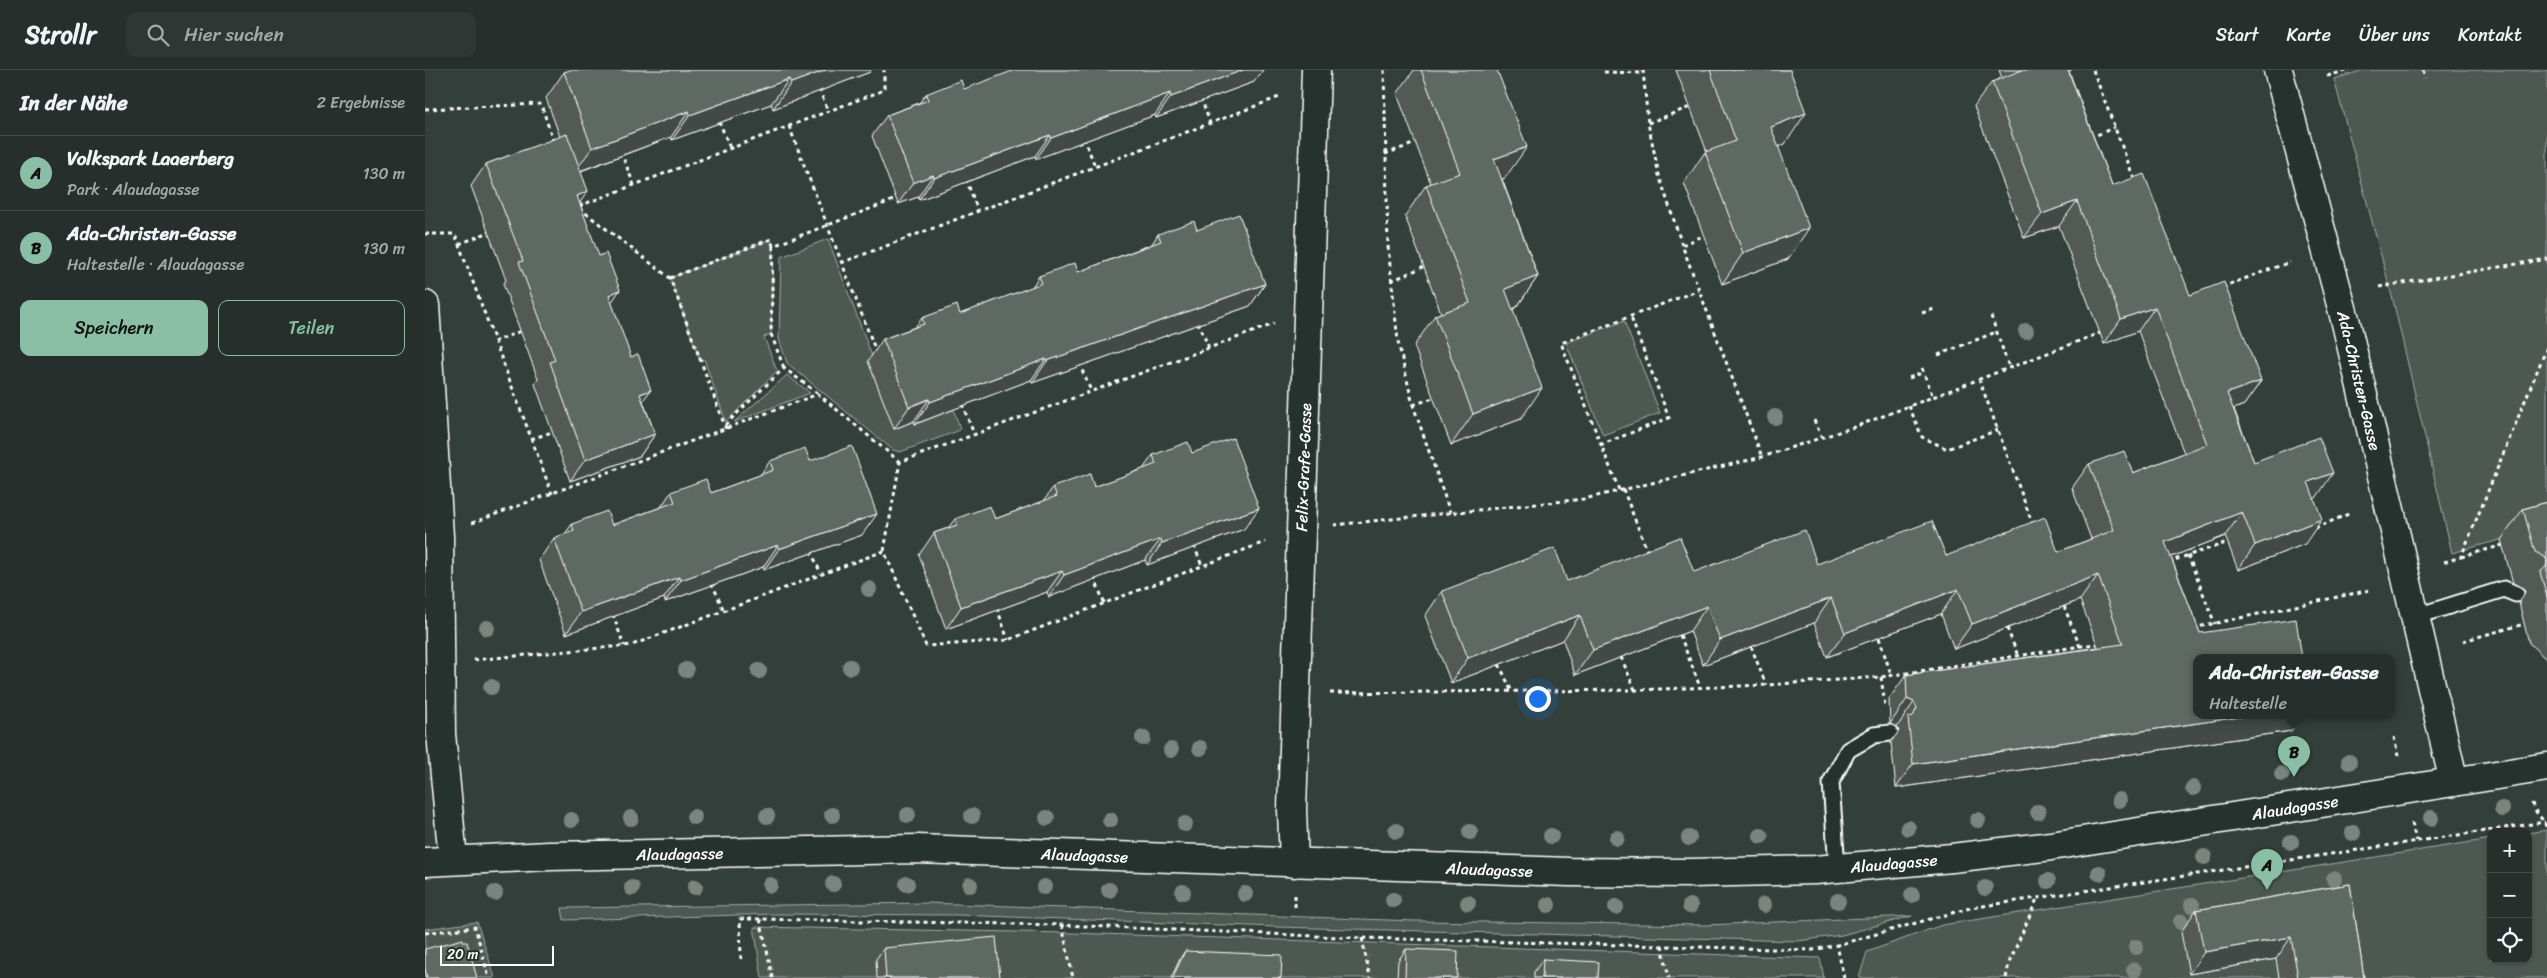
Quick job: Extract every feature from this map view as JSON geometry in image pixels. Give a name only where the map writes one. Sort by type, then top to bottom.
[{"type":"street","name":"Felix-Grafe-Gasse","points":[[1294,863],[1293,800],[1317,70]]},
{"type":"street","name":"Ada-Christen-Gasse","points":[[2278,70],[2346,323],[2417,616],[2454,782]]},
{"type":"street","points":[[425,305],[439,536],[441,734],[453,859]]},
{"type":"street","name":"Alaudagasse","points":[[425,862],[453,859],[917,849],[1579,872],[1691,874],[1837,868],[1953,858],[2051,846],[2547,767]]},
{"type":"lane","points":[[2417,616],[2510,586]]},
{"type":"lane","points":[[1837,868],[1831,782],[1848,750],[1874,735],[1890,732]]},
{"type":"path","points":[[577,207],[885,90],[884,70]]},
{"type":"path","points":[[1384,70],[1385,154],[1391,281],[1398,342],[1413,405],[1451,515]]},
{"type":"path","points":[[2093,70],[2138,189]]},
{"type":"path","points":[[2327,76],[2349,70]]},
{"type":"path","points":[[2423,70],[2425,78]]},
{"type":"path","points":[[1604,72],[1643,72],[1648,123],[1659,175],[1682,245],[1762,457]]},
{"type":"path","points":[[819,89],[828,111]]},
{"type":"path","points":[[841,263],[1285,94]]},
{"type":"path","points":[[1201,97],[1210,122]]},
{"type":"path","points":[[425,109],[541,104],[555,145]]},
{"type":"path","points":[[1648,123],[1690,106]]},
{"type":"path","points":[[719,121],[730,148]]},
{"type":"path","points":[[789,126],[878,357]]},
{"type":"path","points":[[2088,139],[2115,127]]},
{"type":"path","points":[[1084,138],[1095,166]]},
{"type":"path","points":[[1385,154],[1416,143]]},
{"type":"path","points":[[621,152],[634,185]]},
{"type":"path","points":[[966,179],[978,211]]},
{"type":"path","points":[[575,199],[577,207],[670,278],[726,427]]},
{"type":"path","points":[[773,246],[896,199]]},
{"type":"path","points":[[459,244],[493,231]]},
{"type":"path","points":[[425,234],[455,234],[551,494]]},
{"type":"path","points":[[1682,245],[1703,236]]},
{"type":"path","points":[[670,278],[771,240],[773,246],[771,334],[784,368],[900,462]]},
{"type":"path","points":[[2379,287],[2547,259]]},
{"type":"path","points":[[2215,289],[2290,262]]},
{"type":"path","points":[[1391,281],[1423,267]]},
{"type":"path","points":[[1650,557],[1600,444],[1561,343],[1699,290]]},
{"type":"path","points":[[1922,313],[1934,309]]},
{"type":"path","points":[[1600,444],[1669,418],[1630,315]]},
{"type":"path","points":[[1991,316],[2009,367]]},
{"type":"path","points":[[1198,321],[1209,348]]},
{"type":"path","points":[[900,462],[1275,323]]},
{"type":"path","points":[[494,342],[523,330]]},
{"type":"path","points":[[1938,355],[1996,332]]},
{"type":"path","points":[[1324,526],[1451,515],[1584,500],[1762,457],[1909,406],[2100,333]]},
{"type":"path","points":[[2461,558],[2547,347]]},
{"type":"path","points":[[1079,362],[1091,391]]},
{"type":"path","points":[[726,427],[784,368]]},
{"type":"path","points":[[1909,378],[1923,370],[1933,397]]},
{"type":"path","points":[[1979,379],[2034,528]]},
{"type":"path","points":[[439,536],[817,394]]},
{"type":"path","points":[[1413,405],[1433,398]]},
{"type":"path","points":[[961,403],[974,434]]},
{"type":"path","points":[[1909,406],[1922,437],[1947,449],[1998,430]]},
{"type":"path","points":[[1814,420],[1821,438]]},
{"type":"path","points":[[531,439],[555,431]]},
{"type":"path","points":[[900,462],[884,551],[925,646],[1008,640],[1105,605],[1265,542]]},
{"type":"path","points":[[2310,530],[2351,513]]},
{"type":"path","points":[[2165,564],[2223,544],[2221,538]]},
{"type":"path","points":[[1194,545],[1202,566]]},
{"type":"path","points":[[2444,562],[2503,545]]},
{"type":"path","points":[[811,551],[821,574]]},
{"type":"path","points":[[441,663],[632,645],[884,551]]},
{"type":"path","points":[[2188,555],[2215,624]]},
{"type":"path","points":[[1094,577],[1105,605]]},
{"type":"path","points":[[712,583],[724,611]]},
{"type":"path","points":[[2186,629],[2370,590]]},
{"type":"path","points":[[2064,606],[2080,647]]},
{"type":"path","points":[[996,608],[1008,640]]},
{"type":"path","points":[[613,614],[624,646]]},
{"type":"path","points":[[2463,641],[2524,624]]},
{"type":"path","points":[[2007,628],[2018,656]]},
{"type":"path","points":[[1680,635],[1700,687]]},
{"type":"path","points":[[1879,638],[1891,674]]},
{"type":"path","points":[[1329,693],[1635,690],[1766,685],[1881,677],[2109,642]]},
{"type":"path","points":[[1751,646],[1766,685]]},
{"type":"path","points":[[1621,657],[1635,690]]},
{"type":"path","points":[[1499,664],[1512,692]]},
{"type":"path","points":[[1881,677],[1885,698]]},
{"type":"path","points":[[741,959],[740,918],[1062,925],[1362,938],[1813,950],[1970,908],[2545,822]]},
{"type":"path","points":[[2006,978],[2009,963],[2037,899]]},
{"type":"path","points":[[760,919],[773,978]]},
{"type":"path","points":[[1062,925],[1073,978]]},
{"type":"path","points":[[425,932],[475,927],[489,978]]},
{"type":"path","points":[[1362,938],[1370,978]]},
{"type":"path","points":[[1662,945],[1669,978]]},
{"type":"path","points":[[1837,945],[1844,978]]},
{"type":"shaded area","points":[[2364,70],[2547,70],[2547,527],[2452,553],[2393,300],[2334,79]]},
{"type":"shaded area","points":[[771,239],[773,246],[771,334],[764,337],[777,371],[726,422],[704,359],[700,360],[670,278]]},
{"type":"shaded area","points":[[828,239],[873,359],[894,428],[914,421],[916,424],[936,416],[952,406],[960,428],[958,431],[900,452],[893,450],[787,363],[779,339],[781,257]]},
{"type":"shaded area","points":[[1624,321],[1660,413],[1603,435],[1566,343]]},
{"type":"shaded area","points":[[787,375],[810,393],[734,422]]},
{"type":"shaded area","points":[[2547,830],[2547,978],[1859,978],[1867,952],[1942,925],[2487,840],[2487,963],[2532,963],[2532,832]]},
{"type":"shaded area","points":[[928,903],[1415,921],[1706,925],[1912,916],[1842,935],[1798,941],[1276,927],[957,915],[776,914],[564,920],[562,908]]},
{"type":"shaded area","points":[[477,922],[495,978],[425,978],[425,929]]},
{"type":"shaded area","points":[[754,927],[1071,933],[1820,958],[1824,978],[762,978]]},
{"type":"building","points":[[570,70],[826,70],[791,83],[789,79],[690,115],[689,111],[592,148],[564,72]]},
{"type":"building","points":[[1015,70],[1243,70],[1171,97],[1170,93],[1051,138],[1050,135],[934,178],[933,175],[913,183],[887,115],[928,100],[926,94],[961,80],[964,89]]},
{"type":"building","points":[[1421,70],[1497,70],[1527,147],[1494,159],[1538,276],[1505,289],[1542,388],[1473,414],[1435,315],[1470,303],[1426,185],[1460,173]]},
{"type":"building","points":[[1710,70],[1790,70],[1806,113],[1771,127],[1809,228],[1743,253],[1705,152],[1736,141]]},
{"type":"building","points":[[2022,70],[2068,70],[2112,186],[2144,174],[2190,295],[2224,282],[2261,381],[2227,393],[2254,462],[2319,437],[2333,473],[2308,482],[2322,519],[2255,545],[2242,512],[2165,542],[2200,633],[2296,619],[2301,654],[2193,654],[2193,719],[2226,719],[1913,764],[1908,718],[1913,716],[1917,708],[1914,702],[1907,699],[1906,675],[2123,644],[2098,575],[1972,624],[1958,589],[1845,633],[1831,598],[1720,640],[1707,606],[1593,650],[1580,615],[1468,658],[1442,591],[1555,548],[1567,581],[1680,537],[1694,572],[1805,530],[1817,564],[1932,521],[1946,556],[2045,517],[2058,552],[2114,530],[2089,464],[2124,451],[2133,473],[2207,444],[2155,307],[2121,319],[2077,201],[2042,214],[1992,82]]},
{"type":"building","points":[[567,134],[588,191],[577,196],[599,256],[606,253],[620,290],[609,295],[631,357],[638,354],[651,390],[640,394],[655,434],[585,460],[550,362],[555,360],[519,262],[523,261],[486,164]]},
{"type":"building","points":[[1239,214],[1265,284],[1047,361],[1046,359],[930,402],[929,399],[909,407],[883,339],[924,324],[922,318],[957,305],[960,314],[1042,283],[1039,276],[1075,263],[1078,272],[1161,241],[1158,234],[1194,221],[1197,230]]},
{"type":"building","points":[[1233,438],[1259,508],[1162,543],[1161,539],[1064,575],[1062,571],[961,607],[934,533],[957,525],[955,519],[990,506],[995,519],[1057,496],[1053,487],[1090,474],[1094,487],[1156,464],[1153,455],[1188,442],[1192,453]]},
{"type":"building","points":[[852,446],[877,514],[779,549],[778,545],[681,580],[679,577],[581,612],[554,538],[574,531],[572,524],[607,511],[612,525],[675,502],[671,492],[706,479],[711,493],[773,470],[770,461],[805,448],[810,461]]},
{"type":"building","points":[[2547,502],[2547,561],[2545,557],[2535,552],[2523,509]]},
{"type":"building","points":[[2547,561],[2547,597],[2540,572],[2546,567]]},
{"type":"building","points":[[2350,884],[2364,978],[2298,978],[2291,937],[2204,952],[2196,910]]},
{"type":"building","points":[[996,937],[1000,978],[886,978],[884,948]]},
{"type":"building","points":[[463,939],[464,942],[467,942],[477,978],[427,978],[425,949]]},
{"type":"building","points":[[1406,949],[1458,951],[1457,978],[1405,978]]},
{"type":"building","points":[[1185,951],[1282,955],[1281,978],[1174,978]]},
{"type":"building","points":[[1543,959],[1599,962],[1598,978],[1542,978]]},
{"type":"place","name":"Ada-Christen-Gasse","points":[[2294,777]]},
{"type":"place","name":"Volkspark Laaerberg","points":[[2267,890]]}]
